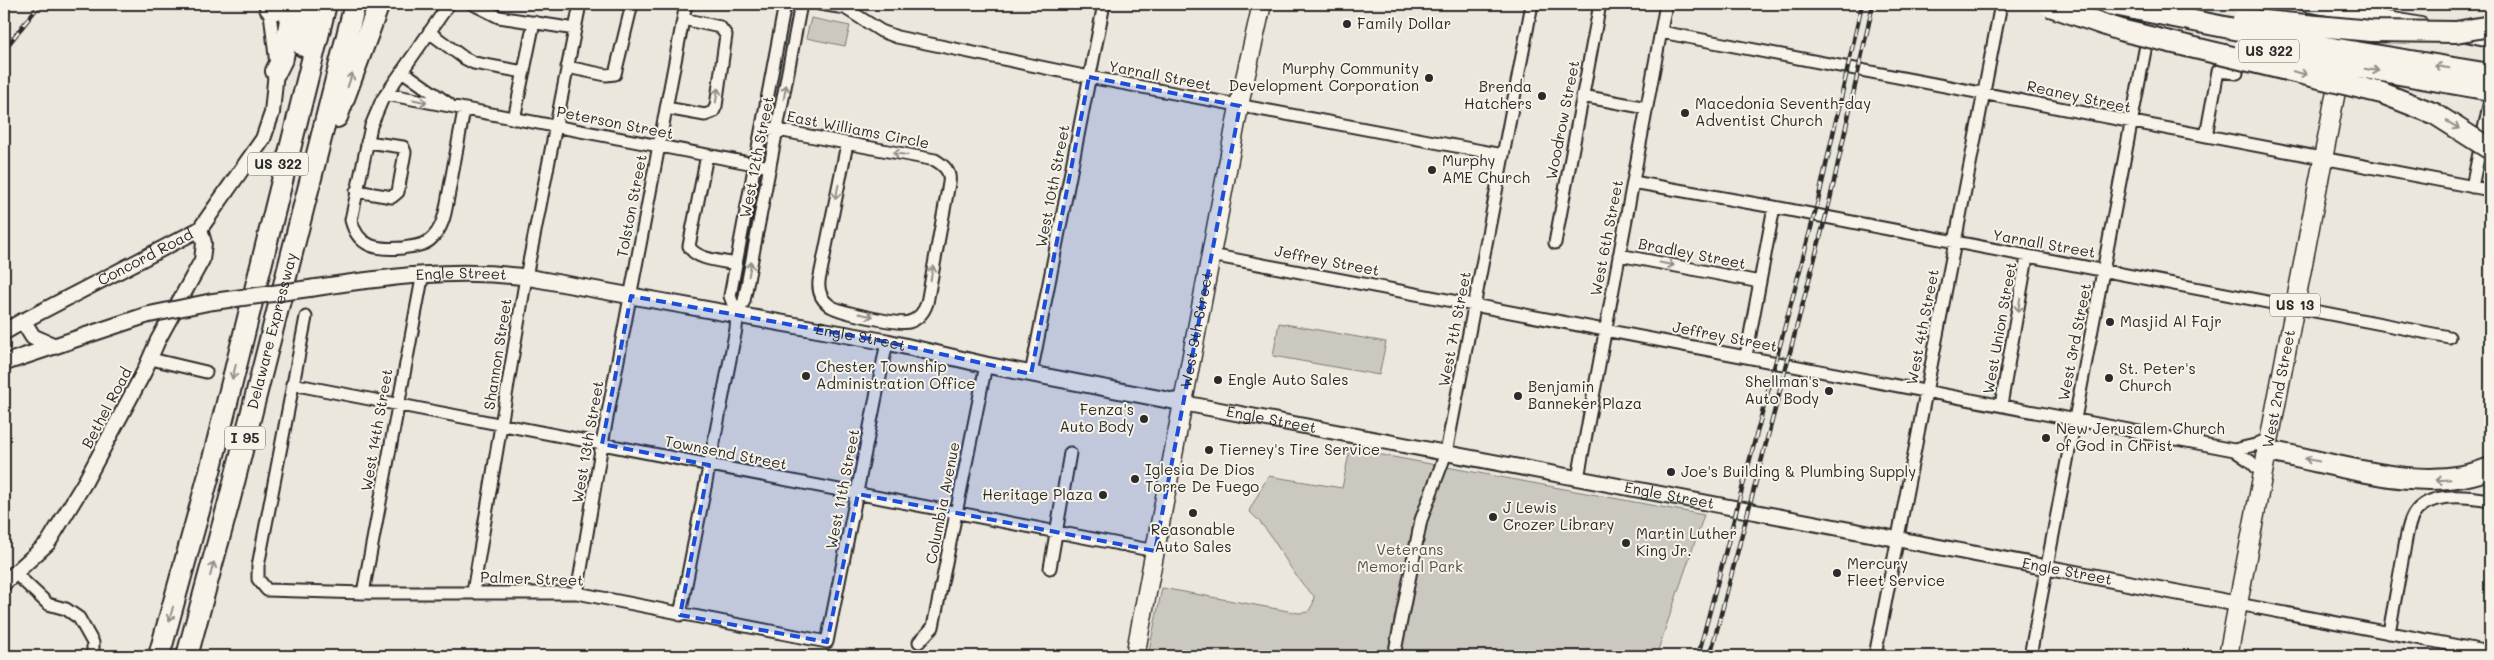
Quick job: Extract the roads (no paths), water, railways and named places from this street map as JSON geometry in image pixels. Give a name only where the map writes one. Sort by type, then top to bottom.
[{"type":"highway","points":[[276,71],[282,57],[293,4]]},
{"type":"highway","name":"US 322","points":[[246,325],[263,223],[289,119],[311,4]]},
{"type":"highway","name":"Delaware Expressway","points":[[159,656],[192,538],[326,4]]},
{"type":"highway","name":"Delaware Expressway","points":[[187,656],[212,567],[355,4]]},
{"type":"highway","name":"US 322","points":[[290,259],[314,193],[335,122],[379,4]]},
{"type":"highway","name":"US 322","points":[[2109,4],[2320,46],[2490,74]]},
{"type":"highway","points":[[2158,4],[2230,17],[2295,25],[2371,31],[2456,32],[2490,26]]},
{"type":"highway","points":[[2045,5],[2120,30],[2382,94],[2435,114],[2490,149]]},
{"type":"highway","name":"US 322","points":[[2045,5],[2247,47],[2490,90]]},
{"type":"highway","points":[[2268,444],[2391,475],[2434,481],[2472,476],[2490,468]]},
{"type":"main road","name":"West 9th Street","points":[[1135,656],[1240,106],[1262,4]]},
{"type":"main road","name":"West 2nd Street","points":[[2228,656],[2353,7]]},
{"type":"main road","name":"Engle Street","points":[[4,363],[146,316],[210,302],[423,273],[490,273],[526,276],[887,342],[986,365],[1183,403]]},
{"type":"main road","name":"Concord Road","points":[[4,332],[23,321]]},
{"type":"main road","points":[[23,321],[33,337],[54,346]]},
{"type":"main road","points":[[4,349],[8,353],[22,356]]},
{"type":"street","points":[[450,4],[386,94],[371,126],[351,220],[356,231],[374,248],[390,249],[414,246],[432,239],[444,218],[459,109]]},
{"type":"street","points":[[473,4],[499,17],[575,29]]},
{"type":"street","name":"Shannon Street","points":[[473,592],[526,276],[580,4]]},
{"type":"street","points":[[568,67],[606,75],[615,74],[632,4]]},
{"type":"street","name":"Tolston Street","points":[[630,296],[686,4]]},
{"type":"street","name":"West 12th Street","points":[[737,315],[730,296],[785,4]]},
{"type":"street","name":"West 12th Street","points":[[680,614],[736,329],[737,315],[744,301],[801,4]]},
{"type":"street","name":"Yarnall Street","points":[[820,4],[845,8],[881,31],[897,37],[1089,77],[1503,156]]},
{"type":"street","name":"West 10th Street","points":[[1032,374],[1104,4]]},
{"type":"street","name":"West 7th Street","points":[[1394,656],[1421,520],[1446,453],[1532,4]]},
{"type":"street","name":"Woodrow Street","points":[[1555,243],[1600,4]]},
{"type":"street","name":"West 6th Street","points":[[1578,478],[1666,4]]},
{"type":"street","name":"West 4th Street","points":[[1875,656],[2001,4]]},
{"type":"street","name":"West 3rd Street","points":[[2030,656],[2153,4]]},
{"type":"street","points":[[2307,4],[2353,7],[2490,39]]},
{"type":"street","name":"Concord Road","points":[[23,321],[200,230],[265,134],[274,104],[276,71],[274,5]]},
{"type":"street","points":[[666,108],[704,115],[713,112],[716,106],[726,35],[720,27],[683,19]]},
{"type":"street","points":[[514,118],[534,22]]},
{"type":"street","points":[[429,32],[464,58],[474,63],[524,72]]},
{"type":"street","name":"Reaney Street","points":[[1661,32],[2490,190]]},
{"type":"street","name":"Peterson Street","points":[[402,71],[459,109]]},
{"type":"street","points":[[2206,136],[2218,71],[2237,73]]},
{"type":"street","name":"Peterson Street","points":[[386,94],[770,167]]},
{"type":"street","points":[[1582,96],[1647,108]]},
{"type":"street","points":[[2472,187],[2490,108]]},
{"type":"street","name":"East Williams Circle","points":[[762,127],[935,160],[945,168],[949,175],[949,183],[926,303],[924,310],[918,318],[902,323],[834,309],[822,298],[819,292],[819,281],[847,144]]},
{"type":"street","points":[[356,191],[392,197],[398,192],[404,147],[368,142]]},
{"type":"street","points":[[707,155],[689,246],[691,251],[698,256],[736,264]]},
{"type":"street","name":"Yarnall Street","points":[[1633,182],[1774,207],[2449,337]]},
{"type":"street","points":[[1746,356],[1774,207]]},
{"type":"street","name":"Bethel Road","points":[[4,583],[39,552],[56,532],[151,359],[158,340],[202,260],[204,243],[200,230]]},
{"type":"street","name":"Jeffrey Street","points":[[1211,255],[2234,450]]},
{"type":"street","name":"Bradley Street","points":[[1619,255],[1760,282]]},
{"type":"street","name":"West Union Street","points":[[2002,405],[2027,257]]},
{"type":"street","name":"West 14th Street","points":[[363,593],[423,273]]},
{"type":"street","name":"West 13th Street","points":[[577,593],[602,444],[630,296]]},
{"type":"street","points":[[292,384],[306,318]]},
{"type":"street","name":"West 11th Street","points":[[827,642],[887,342]]},
{"type":"street","points":[[151,359],[206,372]]},
{"type":"street","name":"Columbia Avenue","points":[[918,642],[933,627],[986,365]]},
{"type":"street","name":"Townsend Street","points":[[292,384],[1155,551]]},
{"type":"street","name":"Palmer Street","points":[[292,384],[258,566],[258,579],[263,587],[272,592],[577,593],[827,642]]},
{"type":"street","name":"Engle Street","points":[[1183,403],[2490,652]]},
{"type":"street","points":[[2234,450],[2268,444]]},
{"type":"street","points":[[2234,450],[2250,461],[2262,474]]},
{"type":"street","points":[[1050,568],[1054,532],[1070,453]]},
{"type":"street","points":[[2389,633],[2411,521],[2418,510],[2435,500],[2465,495],[2490,500]]},
{"type":"street","points":[[15,573],[48,604],[66,609],[79,618],[93,643],[93,656]]},
{"type":"railway","points":[[4,50],[40,4]]},
{"type":"railway","points":[[1698,656],[1818,201],[1862,4]]},
{"type":"railway","points":[[1710,656],[1829,204],[1873,4]]},
{"type":"place","name":"Family Dollar","points":[[1347,24]]},
{"type":"place","name":"Murphy Community Development Corporation","points":[[1429,78]]},
{"type":"place","name":"Brenda Hatchers","points":[[1542,96]]},
{"type":"place","name":"Macedonia Seventh-day Adventist Church","points":[[1685,113]]},
{"type":"place","name":"Murphy AME Church","points":[[1432,170]]},
{"type":"place","name":"Masjid Al Fajr","points":[[2110,322]]},
{"type":"place","name":"Chester Township Administration Office","points":[[806,376]]},
{"type":"place","name":"St. Peter's Church","points":[[2109,378]]},
{"type":"place","name":"Engle Auto Sales","points":[[1218,380]]},
{"type":"place","name":"Shellman's Auto Body","points":[[1829,391]]},
{"type":"place","name":"Benjamin Banneker Plaza","points":[[1518,396]]},
{"type":"place","name":"Fenza's Auto Body","points":[[1144,419]]},
{"type":"place","name":"New Jerusalem Church of God in Christ","points":[[2046,438]]},
{"type":"place","name":"Tierney's Tire Service","points":[[1209,450]]},
{"type":"place","name":"Joe's Building & Plumbing Supply","points":[[1671,472]]},
{"type":"place","name":"Iglesia De Dios Torre De Fuego","points":[[1135,479]]},
{"type":"place","name":"Heritage Plaza","points":[[1103,495]]},
{"type":"place","name":"Reasonable Auto Sales","points":[[1193,513]]},
{"type":"place","name":"J Lewis Crozer Library","points":[[1493,517]]},
{"type":"place","name":"Martin Luther King Jr.","points":[[1626,543]]},
{"type":"place","name":"Mercury Fleet Service","points":[[1837,573]]},
{"type":"park label","name":"Veterans Memorial Park","points":[[1410,558]]}]
